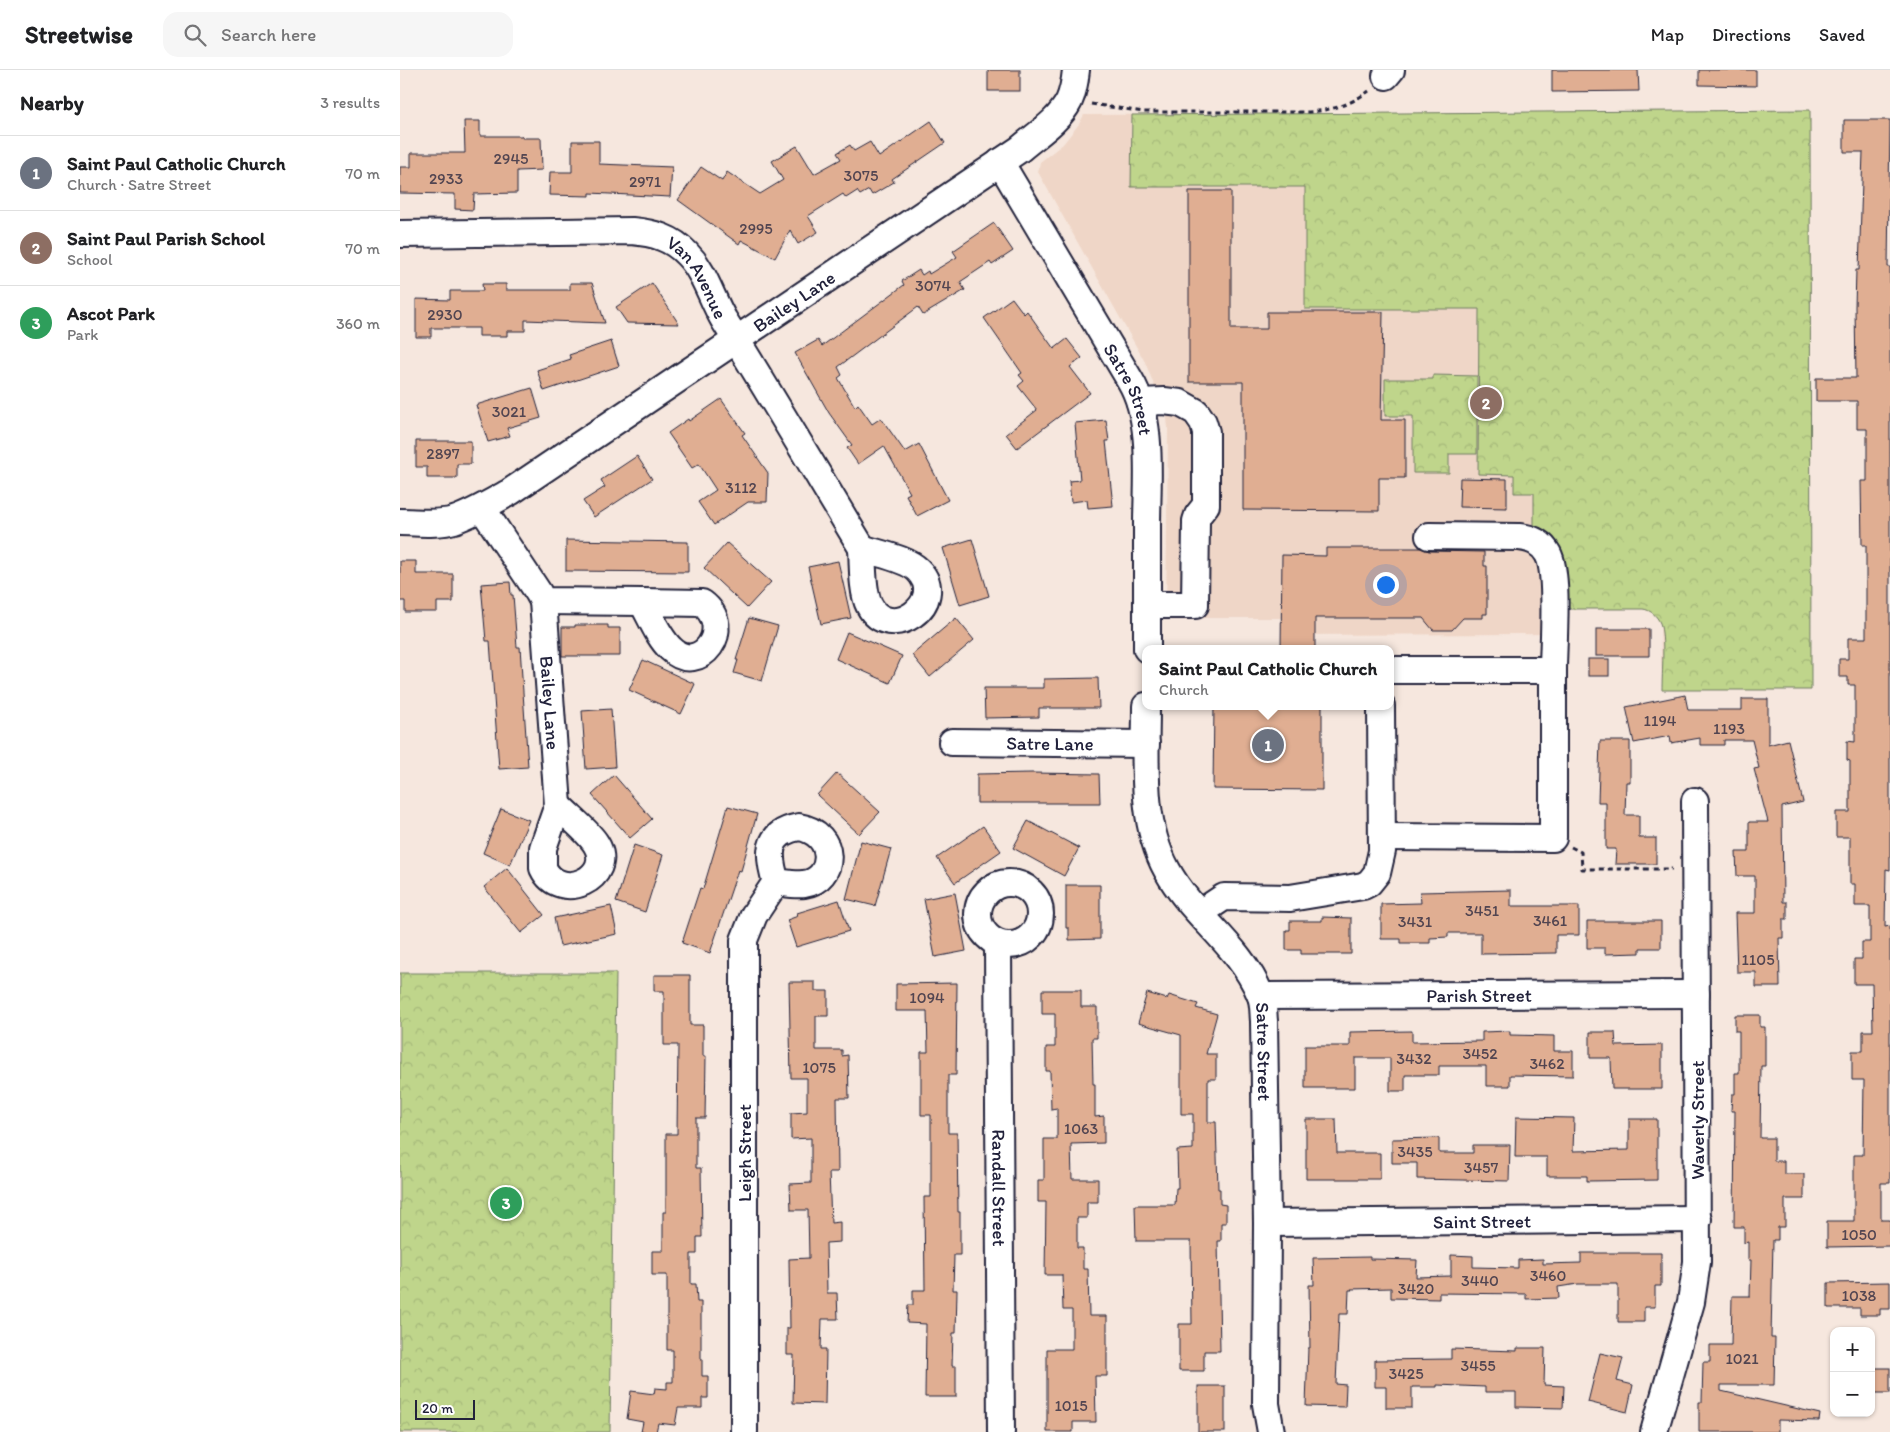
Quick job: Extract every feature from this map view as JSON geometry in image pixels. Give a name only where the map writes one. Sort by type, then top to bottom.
[{"type":"street","name":"Bailey Lane","points":[[400,522],[453,520],[482,508],[510,492],[1000,162],[1045,128],[1062,111],[1069,101],[1076,70]]},
{"type":"street","name":"Satre Street","points":[[1000,162],[1132,383],[1140,402],[1146,445],[1147,645]]},
{"type":"street","name":"Van Avenue","points":[[400,234],[632,231],[655,234],[667,238],[695,263],[719,311],[862,548]]},
{"type":"street","points":[[1140,402],[1172,402],[1188,407],[1200,417],[1206,432],[1206,505],[1196,521],[1195,605],[1147,605]]},
{"type":"street","name":"Bailey Lane","points":[[482,508],[543,601],[558,805]]},
{"type":"street","points":[[1382,837],[1553,838],[1554,580],[1551,563],[1544,548],[1532,540],[1519,537],[1429,536]]},
{"type":"street","points":[[543,601],[642,602]]},
{"type":"street","points":[[1394,670],[1553,670]]},
{"type":"street","name":"Satre Street","points":[[1146,710],[1146,796],[1155,840],[1166,870],[1200,913],[1229,944],[1261,996],[1264,1021],[1267,1223],[1266,1404],[1271,1432]]},
{"type":"street","points":[[1200,913],[1224,897],[1294,898],[1363,886],[1369,883],[1377,873],[1382,856],[1381,710]]},
{"type":"street","name":"Satre Lane","points":[[952,742],[1146,744]]},
{"type":"street","name":"Waverly Street","points":[[1654,1432],[1691,1302],[1696,1273],[1698,1219],[1695,801]]},
{"type":"street","name":"Leigh Street","points":[[744,1432],[744,940],[750,923],[776,882]]},
{"type":"street","name":"Randall Street","points":[[998,944],[1001,1432]]},
{"type":"street","name":"Parish Street","points":[[1261,996],[1696,994]]},
{"type":"street","name":"Saint Street","points":[[1267,1223],[1698,1219]]},
{"type":"path","points":[[1069,101],[1144,112],[1326,110],[1352,102],[1374,88],[1389,73]]},
{"type":"path","points":[[1553,838],[1581,852],[1582,870],[1696,869]]},
{"type":"shaded area","points":[[1810,110],[1811,690],[1662,690],[1660,624],[1655,614],[1643,609],[1564,609],[1564,634],[1281,635],[1281,618],[1166,618],[1167,418],[1145,362],[1038,172],[1040,162],[1063,144],[1084,115]]},
{"type":"green space","points":[[1810,110],[1811,690],[1662,690],[1662,629],[1653,614],[1643,609],[1564,609],[1534,527],[1534,493],[1514,493],[1514,475],[1478,474],[1479,309],[1305,309],[1305,187],[1131,187],[1132,115]]},
{"type":"green space","points":[[1433,375],[1477,376],[1477,454],[1449,454],[1449,473],[1413,473],[1413,416],[1385,416],[1385,379],[1433,379]]},
{"type":"green space","points":[[400,973],[616,973],[610,1432],[400,1432]]},
{"type":"building","points":[[988,70],[1020,70],[1020,91],[988,91]]},
{"type":"building","points":[[1552,70],[1638,70],[1639,91],[1552,92]]},
{"type":"building","points":[[1699,70],[1756,70],[1756,86],[1699,85]]},
{"type":"building","points":[[1844,120],[1890,120],[1888,267],[1890,267],[1890,870],[1886,869],[1885,927],[1890,926],[1890,1183],[1881,1183],[1881,1220],[1890,1220],[1890,1246],[1827,1247],[1827,1221],[1854,1221],[1854,1155],[1863,1155],[1864,1080],[1852,1080],[1852,1051],[1863,1051],[1863,1031],[1873,1031],[1872,984],[1854,984],[1854,959],[1862,959],[1862,942],[1870,942],[1870,906],[1855,906],[1855,884],[1850,884],[1850,837],[1836,837],[1836,812],[1850,812],[1850,761],[1847,760],[1847,741],[1855,742],[1855,685],[1848,685],[1848,677],[1839,677],[1839,659],[1848,659],[1848,638],[1866,638],[1866,545],[1862,545],[1861,481],[1867,481],[1867,429],[1857,429],[1857,401],[1816,401],[1816,378],[1856,378],[1856,270],[1859,270],[1863,152],[1844,152]]},
{"type":"building","points":[[464,121],[480,121],[480,136],[541,138],[542,170],[517,171],[517,193],[474,194],[473,210],[455,209],[455,194],[400,193],[400,167],[411,167],[411,153],[465,153]]},
{"type":"building","points":[[931,121],[945,143],[892,179],[894,182],[872,195],[869,190],[860,195],[857,191],[846,198],[843,194],[808,216],[818,232],[798,244],[790,230],[775,258],[741,240],[739,244],[678,200],[701,167],[722,181],[727,172],[760,194],[783,180],[772,161],[797,146],[814,174],[841,159],[837,153],[850,145],[854,151],[870,142],[879,157]]},
{"type":"building","points":[[572,141],[599,141],[599,164],[672,167],[670,197],[590,193],[590,196],[549,195],[550,172],[572,172]]},
{"type":"building","points":[[1189,191],[1231,191],[1231,329],[1267,329],[1267,312],[1383,312],[1381,420],[1405,420],[1405,478],[1379,478],[1379,511],[1243,510],[1243,382],[1189,382]]},
{"type":"building","points":[[994,223],[1013,251],[992,265],[990,262],[960,282],[965,290],[923,315],[918,307],[838,367],[842,375],[838,378],[855,407],[858,404],[872,424],[881,418],[905,452],[919,444],[948,500],[917,516],[906,495],[910,493],[884,446],[858,464],[847,448],[852,445],[829,413],[795,353],[818,340],[822,346],[904,285],[902,281],[919,270],[922,275],[928,271],[929,274],[957,257],[953,251]]},
{"type":"building","points":[[570,283],[592,283],[605,323],[525,320],[525,331],[507,331],[507,336],[479,336],[479,328],[431,328],[431,337],[416,337],[416,299],[450,300],[450,291],[483,291],[482,284],[506,284],[506,290],[570,290]]},
{"type":"building","points":[[652,283],[679,324],[627,323],[616,307]]},
{"type":"building","points":[[1012,298],[1024,314],[1027,311],[1054,349],[1067,339],[1082,358],[1070,367],[1090,393],[1017,448],[1006,434],[1037,410],[1018,386],[1024,381],[1019,375],[1022,373],[984,318]]},
{"type":"building","points":[[611,341],[619,366],[544,391],[537,370],[571,359],[569,355]]},
{"type":"building","points":[[532,388],[541,418],[507,428],[510,436],[488,442],[476,405]]},
{"type":"building","points":[[721,399],[745,433],[742,435],[768,473],[767,502],[748,502],[714,525],[698,502],[716,490],[699,464],[692,468],[668,433]]},
{"type":"building","points":[[1106,420],[1109,441],[1106,441],[1113,506],[1088,508],[1087,500],[1071,502],[1069,481],[1080,480],[1075,423]]},
{"type":"building","points":[[416,441],[471,441],[471,464],[457,464],[457,478],[427,478],[427,467],[416,467]]},
{"type":"building","points":[[637,456],[652,479],[594,517],[583,501],[605,487],[601,480]]},
{"type":"building","points":[[1460,478],[1507,479],[1507,508],[1459,507]]},
{"type":"building","points":[[972,539],[989,596],[960,605],[943,548]]},
{"type":"building","points":[[566,540],[688,542],[688,572],[566,571]]},
{"type":"building","points":[[727,543],[771,582],[747,608],[704,568]]},
{"type":"building","points":[[1326,548],[1421,548],[1429,551],[1484,552],[1484,566],[1487,566],[1487,614],[1483,614],[1483,618],[1463,618],[1452,630],[1433,630],[1423,618],[1315,618],[1315,645],[1281,645],[1282,555],[1326,556]]},
{"type":"building","points":[[400,561],[416,561],[416,574],[453,574],[453,602],[437,602],[437,612],[405,612],[405,601],[400,601]]},
{"type":"building","points":[[838,561],[851,618],[821,624],[808,567]]},
{"type":"building","points":[[510,582],[511,595],[513,595],[517,647],[520,647],[528,767],[499,769],[490,641],[486,641],[481,584]]},
{"type":"building","points":[[749,618],[778,626],[762,681],[734,673]]},
{"type":"building","points":[[956,618],[974,640],[930,677],[912,655]]},
{"type":"building","points":[[575,625],[608,625],[608,628],[620,628],[620,656],[562,656],[562,627],[575,627]]},
{"type":"building","points":[[1596,629],[1649,629],[1649,656],[1596,656]]},
{"type":"building","points":[[847,632],[902,656],[890,683],[836,659]]},
{"type":"building","points":[[1588,659],[1609,659],[1609,676],[1588,676]]},
{"type":"building","points":[[643,660],[695,684],[681,714],[629,690]]},
{"type":"building","points":[[1098,678],[1099,708],[1039,708],[1039,717],[985,718],[984,688],[1044,688],[1044,679]]},
{"type":"building","points":[[1685,695],[1688,710],[1742,710],[1742,699],[1768,699],[1768,745],[1788,740],[1803,802],[1782,807],[1783,902],[1787,902],[1787,919],[1783,919],[1783,938],[1779,938],[1780,987],[1756,987],[1756,972],[1737,972],[1735,913],[1755,913],[1755,876],[1737,876],[1736,852],[1749,852],[1749,822],[1768,822],[1754,769],[1759,768],[1752,740],[1724,740],[1724,745],[1700,745],[1700,738],[1671,743],[1670,736],[1634,743],[1626,707]]},
{"type":"building","points":[[611,709],[615,767],[586,769],[582,711]]},
{"type":"building","points":[[1214,710],[1322,710],[1322,790],[1213,789]]},
{"type":"building","points":[[1600,741],[1630,741],[1630,782],[1626,782],[1625,815],[1639,815],[1639,838],[1656,838],[1656,864],[1615,864],[1616,849],[1606,849],[1606,802],[1598,802]]},
{"type":"building","points":[[837,773],[880,812],[859,834],[817,795]]},
{"type":"building","points":[[977,774],[1099,774],[1100,803],[977,803]]},
{"type":"building","points":[[614,775],[652,819],[630,838],[592,795]]},
{"type":"building","points":[[728,806],[757,814],[741,871],[738,870],[710,953],[682,943],[700,888],[703,889]]},
{"type":"building","points":[[501,809],[529,820],[510,865],[483,853]]},
{"type":"building","points":[[1028,821],[1079,848],[1064,876],[1013,848]]},
{"type":"building","points":[[983,826],[1001,851],[955,883],[937,858]]},
{"type":"building","points":[[861,841],[891,849],[875,906],[846,899]]},
{"type":"building","points":[[634,845],[663,855],[645,912],[616,902]]},
{"type":"building","points":[[507,868],[544,915],[521,933],[484,887]]},
{"type":"building","points":[[1066,885],[1100,885],[1100,939],[1069,940],[1069,928],[1066,928]]},
{"type":"building","points":[[1511,890],[1511,906],[1579,906],[1579,935],[1556,935],[1556,953],[1481,954],[1481,933],[1448,933],[1448,937],[1430,938],[1430,943],[1401,943],[1401,939],[1381,939],[1381,904],[1421,903],[1420,892]]},
{"type":"building","points":[[955,893],[966,951],[935,957],[924,899]]},
{"type":"building","points":[[839,900],[849,931],[796,947],[787,920],[798,916],[797,913]]},
{"type":"building","points":[[611,906],[617,934],[560,946],[554,918]]},
{"type":"building","points":[[1322,917],[1351,918],[1351,954],[1301,954],[1301,950],[1286,950],[1286,930],[1290,930],[1290,921],[1322,921]]},
{"type":"building","points":[[1587,921],[1661,921],[1661,948],[1640,948],[1640,953],[1605,954],[1605,948],[1587,948]]},
{"type":"building","points":[[654,975],[690,975],[690,1025],[703,1025],[703,1056],[706,1056],[705,1118],[696,1118],[696,1168],[701,1168],[702,1237],[697,1237],[697,1254],[691,1254],[691,1284],[696,1284],[697,1302],[701,1302],[702,1376],[708,1376],[708,1398],[702,1398],[702,1408],[678,1408],[675,1425],[658,1423],[656,1432],[641,1432],[643,1422],[627,1419],[631,1391],[654,1394],[655,1388],[667,1389],[667,1382],[673,1382],[673,1350],[667,1350],[667,1275],[652,1275],[652,1251],[663,1251],[663,1212],[666,1212],[666,1134],[677,1134],[678,1045],[664,1045],[664,991],[654,991]]},
{"type":"building","points":[[789,982],[815,982],[815,991],[828,991],[828,1016],[816,1016],[816,1050],[842,1050],[842,1056],[848,1055],[849,1098],[837,1098],[838,1172],[829,1172],[831,1223],[840,1222],[840,1242],[826,1243],[827,1293],[837,1293],[838,1319],[822,1319],[821,1349],[826,1349],[825,1404],[793,1403],[794,1355],[787,1355],[787,1328],[790,1328],[789,1259],[809,1258],[808,1210],[791,1210],[790,1184],[811,1183],[811,1138],[791,1139],[791,1113],[807,1112],[807,1078],[791,1078]]},
{"type":"building","points":[[957,983],[956,1075],[948,1075],[948,1133],[957,1133],[958,1212],[960,1212],[960,1255],[954,1255],[953,1290],[957,1290],[956,1333],[953,1333],[952,1366],[956,1366],[956,1397],[925,1397],[926,1324],[907,1323],[908,1305],[913,1305],[913,1290],[925,1290],[924,1197],[931,1197],[931,1115],[921,1115],[921,1052],[928,1052],[927,1011],[896,1011],[896,984]]},
{"type":"building","points":[[1042,990],[1081,990],[1081,1007],[1097,1007],[1097,1038],[1092,1038],[1093,1084],[1095,1084],[1095,1117],[1104,1116],[1104,1143],[1071,1144],[1072,1179],[1098,1179],[1098,1202],[1087,1202],[1087,1218],[1077,1218],[1077,1248],[1083,1248],[1083,1269],[1088,1269],[1089,1316],[1107,1316],[1107,1376],[1095,1376],[1096,1422],[1073,1422],[1073,1432],[1047,1432],[1047,1349],[1072,1349],[1072,1310],[1063,1310],[1062,1275],[1045,1275],[1046,1202],[1038,1202],[1038,1180],[1044,1180],[1044,1139],[1057,1139],[1057,1108],[1051,1109],[1050,1071],[1046,1071],[1046,1047],[1055,1047],[1055,1014],[1042,1014]]},
{"type":"building","points":[[1147,993],[1167,999],[1169,995],[1198,1004],[1196,1008],[1217,1014],[1206,1054],[1216,1054],[1216,1079],[1208,1079],[1208,1122],[1216,1122],[1218,1189],[1220,1189],[1220,1204],[1226,1205],[1226,1223],[1221,1223],[1221,1241],[1218,1241],[1220,1351],[1204,1351],[1204,1371],[1179,1371],[1179,1324],[1192,1324],[1191,1241],[1136,1241],[1135,1205],[1175,1205],[1176,1188],[1178,1188],[1177,1150],[1193,1149],[1193,1114],[1181,1114],[1181,1035],[1138,1023]]},
{"type":"building","points":[[1735,1015],[1760,1015],[1760,1027],[1765,1027],[1765,1066],[1761,1066],[1760,1138],[1774,1138],[1774,1161],[1784,1161],[1784,1174],[1804,1174],[1804,1199],[1785,1199],[1785,1227],[1778,1227],[1778,1240],[1773,1240],[1771,1338],[1775,1338],[1774,1385],[1721,1385],[1721,1391],[1820,1414],[1819,1421],[1778,1420],[1778,1432],[1699,1432],[1699,1402],[1702,1402],[1703,1362],[1710,1362],[1710,1345],[1731,1345],[1732,1296],[1750,1296],[1751,1260],[1748,1260],[1748,1242],[1744,1243],[1744,1227],[1734,1227],[1735,1111],[1731,1111],[1732,1094],[1735,1094],[1735,1073],[1739,1073],[1739,1031],[1735,1031]]},
{"type":"building","points":[[1412,1031],[1412,1042],[1482,1041],[1482,1032],[1510,1031],[1510,1035],[1554,1036],[1554,1051],[1573,1051],[1573,1076],[1510,1075],[1510,1086],[1486,1086],[1486,1066],[1439,1066],[1439,1075],[1405,1075],[1405,1091],[1390,1091],[1390,1058],[1355,1058],[1355,1088],[1305,1088],[1305,1046],[1350,1046],[1350,1032]]},
{"type":"building","points":[[1590,1032],[1615,1032],[1616,1046],[1662,1045],[1662,1089],[1612,1089],[1611,1058],[1590,1058]]},
{"type":"building","points":[[1516,1117],[1574,1118],[1573,1151],[1629,1150],[1629,1119],[1657,1119],[1657,1180],[1587,1181],[1587,1176],[1547,1176],[1547,1157],[1515,1157]]},
{"type":"building","points":[[1306,1119],[1336,1119],[1337,1153],[1380,1153],[1380,1179],[1306,1179]]},
{"type":"building","points":[[1439,1138],[1439,1153],[1473,1153],[1473,1145],[1510,1145],[1509,1181],[1417,1179],[1417,1163],[1392,1163],[1392,1139]]},
{"type":"building","points":[[1581,1253],[1661,1253],[1661,1286],[1655,1286],[1655,1307],[1644,1307],[1644,1322],[1618,1322],[1618,1284],[1578,1284],[1558,1287],[1559,1298],[1526,1299],[1526,1294],[1439,1293],[1439,1299],[1391,1298],[1391,1288],[1351,1289],[1349,1290],[1348,1314],[1339,1314],[1336,1384],[1346,1385],[1345,1407],[1306,1406],[1308,1348],[1310,1348],[1309,1285],[1314,1285],[1313,1258],[1370,1257],[1370,1259],[1417,1260],[1416,1277],[1451,1276],[1451,1255],[1473,1256],[1473,1267],[1518,1268],[1518,1260],[1543,1259],[1543,1264],[1581,1263]]},
{"type":"building","points":[[1890,1282],[1890,1309],[1880,1309],[1880,1315],[1860,1315],[1860,1308],[1828,1308],[1828,1283]]},
{"type":"building","points":[[1517,1348],[1545,1348],[1544,1385],[1564,1386],[1563,1408],[1516,1407],[1516,1392],[1485,1392],[1485,1387],[1437,1385],[1437,1387],[1412,1387],[1412,1408],[1386,1408],[1386,1387],[1375,1387],[1375,1360],[1451,1359],[1451,1349],[1517,1351]]},
{"type":"building","points":[[1600,1353],[1623,1358],[1617,1381],[1633,1385],[1627,1412],[1588,1402]]},
{"type":"building","points":[[1875,1368],[1890,1368],[1890,1393],[1875,1393]]},
{"type":"building","points":[[1198,1386],[1225,1386],[1225,1432],[1198,1432]]},
{"type":"place","name":"Saint Paul Parish School","points":[[1486,403]]},
{"type":"place","name":"Saint Paul Catholic Church","points":[[1268,745]]},
{"type":"place","name":"Ascot Park","points":[[506,1203]]}]
